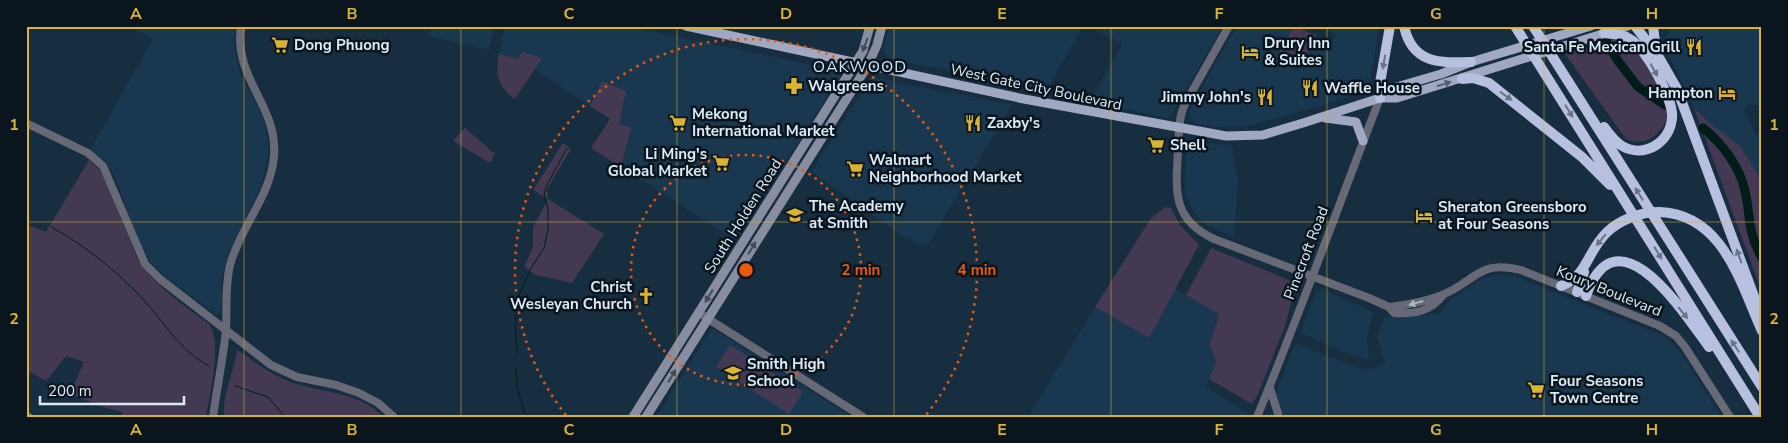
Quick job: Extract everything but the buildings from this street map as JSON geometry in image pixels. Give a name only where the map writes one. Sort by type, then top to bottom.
[{"type":"highway","points":[[1380,98],[1380,83],[1390,26]]},
{"type":"highway","points":[[1404,26],[1413,47],[1428,59],[1439,62],[1471,62]]},
{"type":"highway","points":[[1533,26],[1587,107],[1609,134],[1623,146],[1640,150],[1648,149],[1662,142],[1671,128],[1672,110],[1654,71],[1638,45],[1631,39],[1604,33]]},
{"type":"highway","points":[[1635,26],[1657,54],[1676,85],[1762,318]]},
{"type":"highway","points":[[1654,26],[1653,35],[1657,54]]},
{"type":"highway","points":[[1516,29],[1760,417]]},
{"type":"highway","points":[[1566,75],[1762,387]]},
{"type":"highway","points":[[1462,79],[1473,78],[1489,83],[1528,112],[1582,156],[1635,216]]},
{"type":"highway","points":[[1561,286],[1577,278],[1603,236],[1620,222],[1642,214],[1669,213],[1697,222],[1718,241],[1728,256],[1762,331]]},
{"type":"highway","points":[[1581,294],[1587,262]]},
{"type":"highway","points":[[1581,294],[1592,279],[1608,265],[1622,262],[1642,268],[1668,295],[1749,400]]},
{"type":"main road","name":"West Gate City Boulevard","points":[[686,26],[1024,99],[1179,129],[1226,136],[1263,134],[1380,98],[1397,98],[1628,26]]},
{"type":"main road","name":"South Holden Road","points":[[633,417],[863,51],[870,26]]},
{"type":"main road","name":"South Holden Road","points":[[646,417],[868,65],[877,46],[882,26]]},
{"type":"main road","name":"West Gate City Boulevard","points":[[1380,98],[1393,88],[1441,74],[1471,62],[1591,26]]},
{"type":"main road","points":[[1323,117],[1356,122],[1363,141]]},
{"type":"street","points":[[213,417],[226,331],[230,264],[267,186],[274,155],[274,131],[241,60],[239,38],[241,26]]},
{"type":"street","name":"Koury Boulevard","points":[[1229,26],[1182,109],[1179,129],[1177,197],[1183,214],[1191,224],[1214,239],[1389,307],[1411,305],[1442,295],[1480,272],[1494,267],[1506,266],[1520,270],[1660,326],[1676,336],[1730,417]]},
{"type":"street","name":"Pinecroft Road","points":[[1257,417],[1380,98]]},
{"type":"street","points":[[26,123],[88,153],[103,166],[145,264],[160,279],[226,331],[280,370],[358,392],[378,403],[394,417]]},
{"type":"street","points":[[783,179],[792,185]]},
{"type":"street","points":[[699,313],[863,417]]},
{"type":"street","points":[[1270,387],[1279,417]]},
{"type":"shaded area","points":[[127,26],[236,26],[234,44],[239,71],[266,126],[269,152],[261,187],[227,256],[222,279],[222,311],[217,315],[163,275],[149,260],[141,246],[114,175],[105,161],[90,150],[153,39]]},
{"type":"shaded area","points":[[433,26],[494,26],[489,50],[428,36]]},
{"type":"shaded area","points":[[505,26],[625,26],[837,70],[841,74],[738,238],[733,239],[621,167],[631,128],[619,125],[602,81],[590,106],[534,69],[541,58],[518,59],[499,54]]},
{"type":"shaded area","points":[[889,26],[1083,26],[1046,92],[888,58],[883,51]]},
{"type":"shaded area","points":[[1089,26],[1223,26],[1171,116],[1167,118],[1090,102],[1122,44]]},
{"type":"shaded area","points":[[1237,26],[1294,26],[1276,58],[1288,53],[1303,60],[1317,36],[1332,42],[1336,34],[1317,26],[1379,26],[1370,86],[1364,91],[1321,106],[1248,126],[1213,127],[1196,123],[1189,117],[1189,110]]},
{"type":"shaded area","points":[[1294,26],[1317,36],[1303,60],[1288,53],[1275,59]]},
{"type":"shaded area","points":[[1671,26],[1762,26],[1762,106],[1750,104],[1744,108],[1756,135],[1762,132],[1762,192],[1761,179],[1694,108],[1674,65],[1662,46]]},
{"type":"shaded area","points":[[1615,39],[1625,42],[1634,48],[1642,57],[1656,79],[1670,112],[1659,132],[1648,140],[1641,142],[1626,139],[1565,54]]},
{"type":"shaded area","points":[[522,52],[542,58],[515,99],[505,90],[499,80],[497,68],[499,54],[518,59]]},
{"type":"shaded area","points":[[871,77],[1012,105],[927,246],[904,237],[811,172]]},
{"type":"shaded area","points":[[602,81],[626,91],[619,124],[631,128],[621,167],[591,148],[610,119],[590,106]]},
{"type":"shaded area","points":[[1694,108],[1712,125],[1740,146],[1761,179],[1762,200],[1759,204],[1762,220],[1762,292]]},
{"type":"shaded area","points":[[465,128],[495,154],[490,163],[453,141]]},
{"type":"shaded area","points":[[1189,142],[1232,145],[1238,182],[1234,237],[1206,225],[1197,217],[1187,200],[1185,191],[1186,151]]},
{"type":"shaded area","points":[[563,143],[571,149],[547,189],[548,199],[533,190]]},
{"type":"shaded area","points":[[89,160],[100,170],[138,260],[145,270],[162,287],[210,325],[215,345],[215,357],[206,417],[122,417],[122,412],[70,394],[84,362],[66,356],[46,381],[26,370],[26,224],[46,232]]},
{"type":"shaded area","points":[[548,199],[604,234],[572,283],[536,275],[524,267],[533,247],[533,227]]},
{"type":"shaded area","points":[[1165,207],[1171,208],[1180,225],[1199,245],[1149,338],[1095,307],[1151,218]]},
{"type":"shaded area","points":[[1211,248],[1296,283],[1285,326],[1258,394],[1252,404],[1209,379],[1216,362],[1210,344],[1219,314],[1186,295]]},
{"type":"shaded area","points":[[1503,274],[1514,276],[1664,336],[1681,352],[1721,417],[1286,417],[1281,412],[1276,393],[1294,346],[1298,344],[1360,369],[1374,368],[1385,362],[1377,338],[1384,317],[1410,317],[1440,313],[1451,299],[1476,282],[1485,277]]},
{"type":"shaded area","points":[[1174,288],[1219,313],[1210,344],[1216,362],[1206,387],[1246,412],[1248,417],[1028,417],[1095,307],[1149,338]]},
{"type":"shaded area","points":[[1321,289],[1373,312],[1367,338],[1369,359],[1357,357],[1300,333],[1316,291]]},
{"type":"shaded area","name":"Smith High School","points":[[712,328],[852,417],[656,417]]},
{"type":"shaded area","points":[[730,345],[803,392],[789,414],[716,367]]},
{"type":"shaded area","points":[[237,350],[269,372],[283,379],[302,386],[351,397],[374,408],[384,417],[224,417],[226,391]]},
{"type":"waterway","points":[[1606,41],[1618,61],[1638,87],[1665,105]]},
{"type":"waterway","points":[[1703,128],[1717,141],[1735,164],[1743,182],[1752,232],[1762,258]]},
{"type":"waterway","points":[[517,354],[515,324],[519,295],[531,268],[544,248],[548,229],[548,209],[544,194],[567,148]]},
{"type":"waterway","points":[[51,227],[88,250],[110,268],[142,298],[180,344],[209,366]]},
{"type":"waterway","points":[[516,369],[517,387],[526,417]]},
{"type":"waterway","points":[[235,386],[268,397],[285,417]]},
{"type":"place","name":"Dong Phuong","points":[[280,45]]},
{"type":"place","name":"Santa Fe Mexican Grill","points":[[1694,47]]},
{"type":"place","name":"Drury Inn & Suites","points":[[1250,52]]},
{"type":"place","name":"Walgreens","points":[[794,86]]},
{"type":"place","name":"Waffle House","points":[[1310,88]]},
{"type":"place","name":"Hampton","points":[[1727,93]]},
{"type":"place","name":"Jimmy John's","points":[[1265,97]]},
{"type":"place","name":"Mekong International Market","points":[[678,123]]},
{"type":"place","name":"Zaxby's","points":[[973,123]]},
{"type":"place","name":"Shell","points":[[1156,145]]},
{"type":"place","name":"Li Ming's Global Market","points":[[721,163]]},
{"type":"place","name":"Walmart Neighborhood Market","points":[[855,169]]},
{"type":"place","name":"The Academy at Smith","points":[[795,215]]},
{"type":"place","name":"Sheraton Greensboro at Four Seasons","points":[[1424,216]]},
{"type":"place","name":"Christ Wesleyan Church","points":[[646,296]]},
{"type":"place","name":"Smith High School","points":[[733,373]]},
{"type":"place","name":"Four Seasons Town Centre","points":[[1536,390]]},
{"type":"district","name":"OAKWOOD","points":[[860,66]]}]
